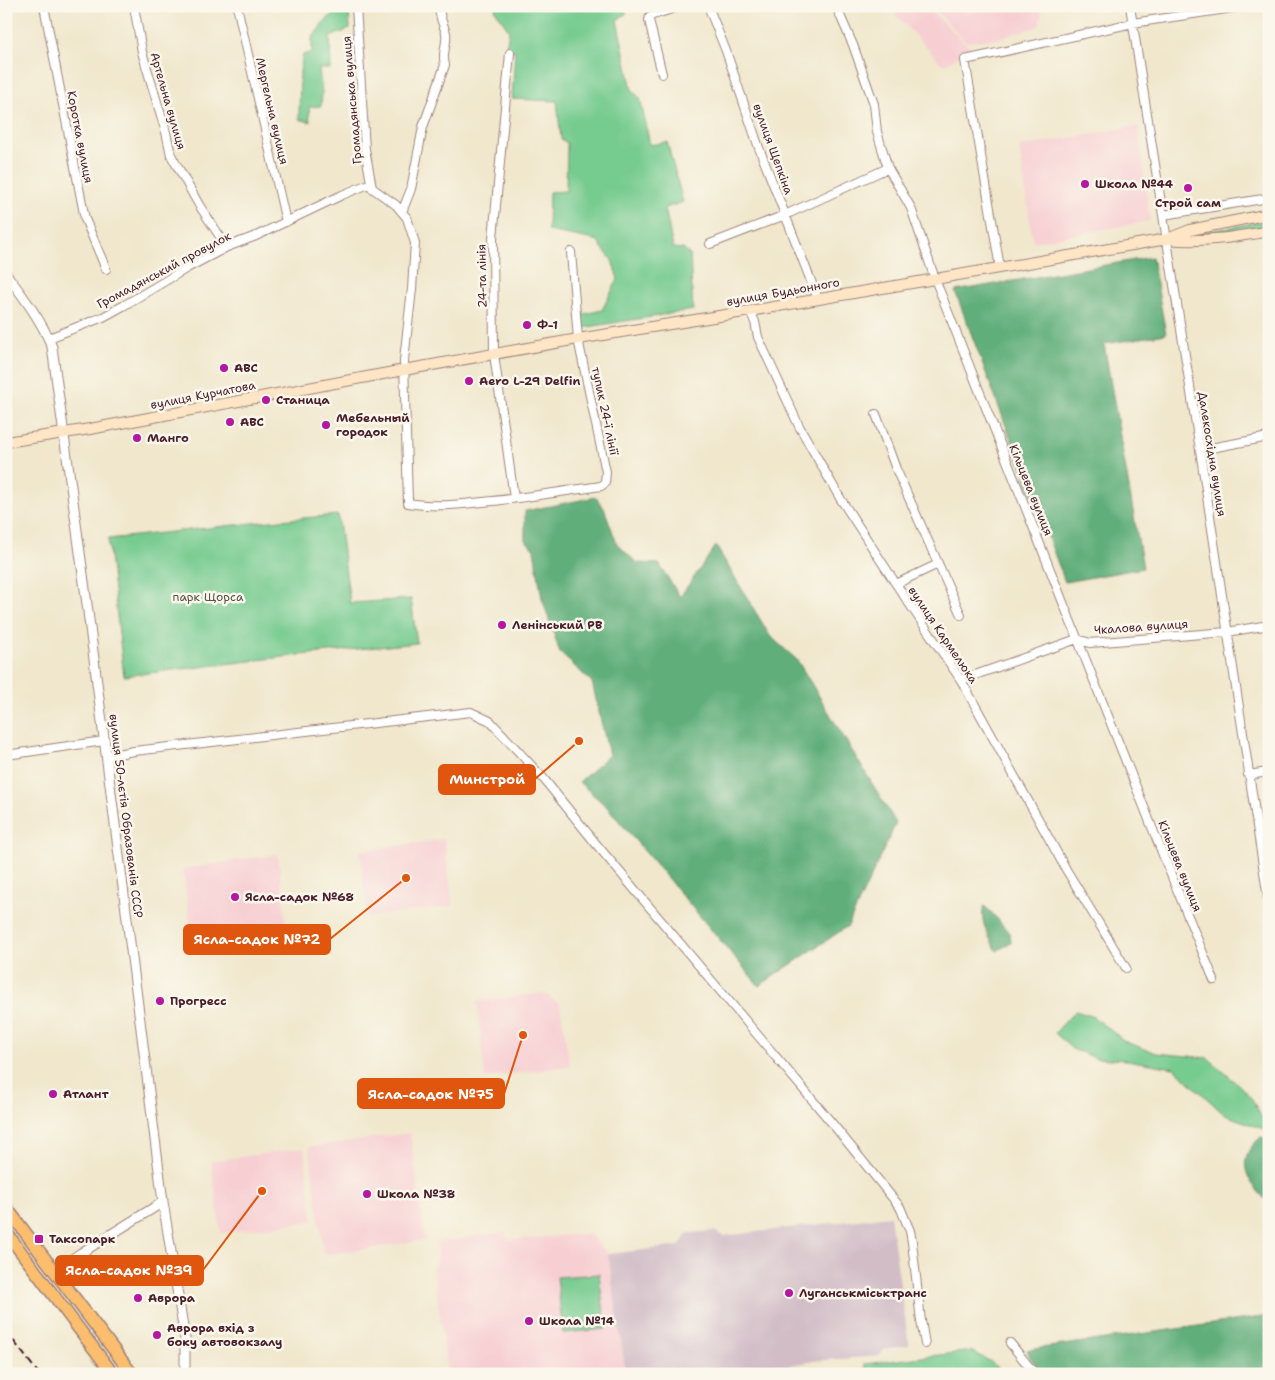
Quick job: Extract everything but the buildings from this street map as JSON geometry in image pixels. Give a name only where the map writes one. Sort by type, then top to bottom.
[{"type":"main road","name":"вулиця Будьонного","points":[[404,370],[1167,239],[1190,230],[1269,214]]},
{"type":"main road","name":"вулиця Будьонного","points":[[1167,239],[1186,242],[1221,239],[1269,231]]},
{"type":"main road","name":"вулиця Курчатова","points":[[6,442],[90,429],[404,370]]},
{"type":"main road","points":[[6,1207],[132,1374]]},
{"type":"main road","points":[[6,1232],[113,1374]]},
{"type":"street","name":"Коротка вулиця","points":[[44,6],[85,219],[106,270]]},
{"type":"street","name":"Артельна вулиця","points":[[134,6],[142,52],[171,155],[199,205],[227,247]]},
{"type":"street","name":"Мергельна вулиця","points":[[237,6],[286,222]]},
{"type":"street","name":"Громадянська вулиця","points":[[356,6],[365,149],[372,183]]},
{"type":"street","points":[[402,212],[411,189],[423,127],[445,65],[442,57],[446,35],[439,16],[439,6]]},
{"type":"street","points":[[662,74],[649,20],[650,16],[681,6]]},
{"type":"street","name":"вулиця Щепкіна","points":[[708,6],[726,51],[759,148],[818,299]]},
{"type":"street","name":"Кільцева вулиця","points":[[836,6],[853,44],[874,104],[876,132],[888,168],[911,208],[935,279],[1214,980]]},
{"type":"street","name":"Далекосхідна вулиця","points":[[1130,6],[1269,905]]},
{"type":"street","points":[[1000,268],[965,60],[1133,23],[1246,6]]},
{"type":"street","name":"24-та лінія","points":[[510,53],[493,238],[494,354],[514,498]]},
{"type":"street","points":[[710,244],[785,215],[888,168]]},
{"type":"street","name":"Громадянський провулок","points":[[49,338],[116,310],[227,247],[256,236],[372,183]]},
{"type":"street","points":[[372,183],[372,188],[396,205],[407,218],[415,243],[404,360],[408,503],[446,506],[514,498]]},
{"type":"street","points":[[1163,215],[1269,198]]},
{"type":"street","name":"тупик 24-ї лінії","points":[[514,498],[601,486],[605,483],[606,472],[578,339],[571,252]]},
{"type":"street","name":"вулиця 50-лєтія Образованія СССР","points":[[6,274],[22,295],[49,338],[52,347],[88,604],[163,1202],[185,1339],[186,1366],[183,1374]]},
{"type":"street","name":"вулиця Кармелюка","points":[[750,311],[758,337],[799,426],[840,498],[961,680],[1067,870],[1126,968]]},
{"type":"street","points":[[876,414],[896,469],[961,615]]},
{"type":"street","points":[[1200,450],[1269,437]]},
{"type":"street","points":[[896,584],[938,564]]},
{"type":"street","name":"Чкалова вулиця","points":[[961,680],[1077,639],[1090,643],[1227,632],[1269,625]]},
{"type":"street","points":[[106,756],[134,751],[471,712],[490,721],[543,778],[900,1207],[912,1242],[920,1321],[925,1344]]},
{"type":"street","points":[[6,756],[104,741]]},
{"type":"street","points":[[1248,776],[1269,772]]},
{"type":"street","points":[[55,1271],[163,1202]]},
{"type":"street","points":[[1010,1343],[1035,1374]]},
{"type":"shaded area","points":[[904,6],[925,6],[972,49],[943,65],[895,14]]},
{"type":"shaded area","points":[[935,6],[1041,6],[1042,11],[1039,26],[996,39],[966,42],[934,8]]},
{"type":"shaded area","name":"Школа №44","points":[[1138,126],[1150,221],[1033,242],[1019,147]]},
{"type":"shaded area","points":[[444,839],[453,906],[368,917],[360,851]]},
{"type":"shaded area","name":"Ясла-садок №68","points":[[278,854],[286,925],[192,941],[183,869]]},
{"type":"shaded area","points":[[543,993],[560,1004],[570,1066],[485,1078],[477,1002]]},
{"type":"shaded area","name":"Школа №38","points":[[410,1133],[425,1240],[324,1255],[309,1147]]},
{"type":"shaded area","points":[[304,1148],[313,1221],[221,1233],[211,1161]]},
{"type":"shaded area","points":[[890,1216],[909,1345],[885,1349],[879,1356],[813,1361],[792,1365],[776,1372],[765,1374],[626,1374],[608,1254],[679,1246],[688,1233],[714,1231],[723,1236]]},
{"type":"shaded area","name":"Школа №14","points":[[505,1232],[508,1240],[589,1234],[608,1254],[626,1374],[448,1374],[433,1268],[438,1257],[437,1242]]},
{"type":"green space","points":[[496,6],[619,6],[627,13],[617,20],[632,90],[640,98],[650,145],[667,142],[683,202],[665,208],[673,248],[683,249],[690,255],[693,310],[582,328],[581,315],[602,310],[618,279],[612,260],[596,240],[548,231],[549,192],[566,191],[567,143],[561,139],[557,101],[512,99],[515,51],[506,49],[509,30],[495,10]]},
{"type":"green space","points":[[339,10],[349,12],[350,29],[330,37],[331,69],[319,69],[322,93],[321,106],[309,107],[310,122],[299,119],[300,71],[303,55],[312,52],[312,38],[326,20]]},
{"type":"green space","points":[[1269,220],[1269,227],[1185,238],[1185,236]]},
{"type":"green space","points":[[1152,257],[1166,334],[1104,344],[1143,568],[1065,582],[955,291]]},
{"type":"green space","points":[[596,497],[604,508],[617,544],[637,563],[659,564],[680,597],[716,546],[770,636],[797,660],[896,823],[848,926],[759,986],[607,807],[579,782],[609,755],[592,682],[560,653],[542,598],[534,550],[525,539],[525,511]]},
{"type":"green space","name":"парк Щорса","points":[[338,515],[350,603],[411,599],[417,643],[124,676],[108,539]]},
{"type":"green space","points":[[984,906],[1010,934],[1011,942],[997,951],[984,924]]},
{"type":"green space","points":[[1075,1011],[1092,1016],[1126,1042],[1156,1053],[1208,1058],[1252,1099],[1269,1131],[1225,1115],[1174,1068],[1127,1060],[1096,1058],[1072,1049],[1055,1033]]},
{"type":"green space","points":[[1261,1137],[1269,1139],[1269,1203],[1249,1179],[1245,1163],[1247,1154]]},
{"type":"green space","points":[[599,1274],[606,1329],[563,1333],[557,1277]]},
{"type":"green space","points":[[1269,1316],[1269,1374],[1044,1374],[1031,1359],[1027,1350]]},
{"type":"green space","points":[[972,1351],[991,1362],[1004,1374],[866,1374],[865,1364]]},
{"type":"railway","points":[[6,1331],[39,1374]]},
{"type":"place","name":"Школа №44","points":[[1085,184]]},
{"type":"place","name":"Строй сам","points":[[1188,188]]},
{"type":"place","name":"Ф-1","points":[[527,325]]},
{"type":"place","name":"ABC","points":[[224,368]]},
{"type":"place","name":"Aero L-29 Delfin","points":[[469,381]]},
{"type":"place","name":"Станица","points":[[266,400]]},
{"type":"place","name":"АВС","points":[[230,422]]},
{"type":"place","name":"Мебельный городок","points":[[326,425]]},
{"type":"place","name":"Манго","points":[[137,438]]},
{"type":"place","name":"Ленінський РВ","points":[[502,625]]},
{"type":"place","name":"Минстрой","points":[[579,741]]},
{"type":"place","name":"Ясла-садок №72","points":[[406,878]]},
{"type":"place","name":"Ясла-садок №68","points":[[235,897]]},
{"type":"place","name":"Прогресс","points":[[160,1001]]},
{"type":"place","name":"Ясла-садок №75","points":[[523,1035]]},
{"type":"place","name":"Атлант","points":[[53,1094]]},
{"type":"place","name":"Ясла-садок №39","points":[[262,1191]]},
{"type":"place","name":"Школа №38","points":[[367,1194]]},
{"type":"place","name":"Таксопарк","points":[[39,1239]]},
{"type":"place","name":"Луганськміськтранс","points":[[789,1293]]},
{"type":"place","name":"Аврора","points":[[138,1298]]},
{"type":"place","name":"Школа №14","points":[[529,1321]]},
{"type":"place","name":"Аврора вхід з боку автовокзалу","points":[[157,1335]]}]
